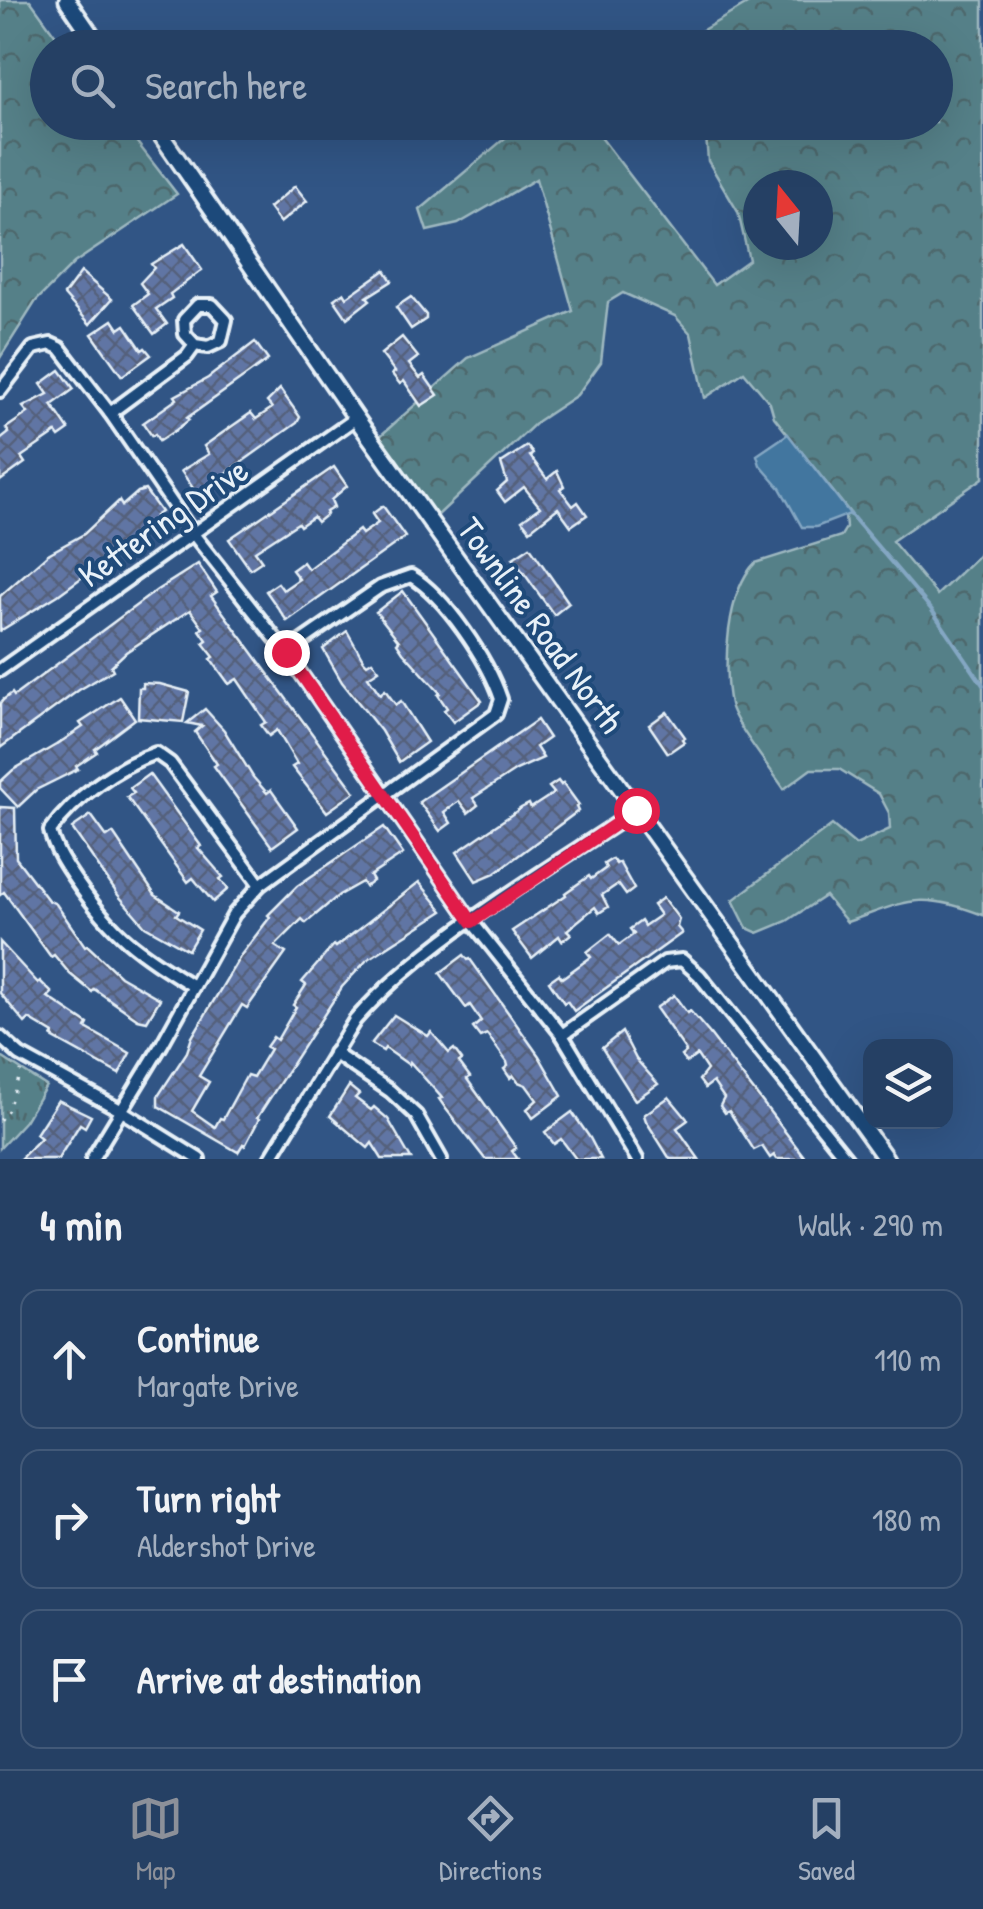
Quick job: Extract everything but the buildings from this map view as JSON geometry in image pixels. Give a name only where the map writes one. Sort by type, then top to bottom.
[{"type":"main road","points":[[67,0],[88,30]]},
{"type":"main road","name":"Townline Road North","points":[[164,140],[356,418],[886,1159]]},
{"type":"street","points":[[198,305],[212,305],[223,314],[224,335],[215,345],[195,346],[185,334],[184,320],[198,305]]},
{"type":"street","points":[[0,391],[33,348],[51,344],[60,348],[194,535],[286,652],[472,922],[562,1035],[637,1159]]},
{"type":"street","points":[[110,413],[188,356],[195,346]]},
{"type":"street","name":"Kettering Drive","points":[[0,670],[356,418]]},
{"type":"street","points":[[92,1159],[234,914],[260,885],[496,714],[501,698],[455,618],[429,587],[411,576],[380,587],[286,652]]},
{"type":"street","points":[[193,986],[118,935],[64,864],[50,832],[62,815],[126,765],[156,753],[170,763],[260,885]]},
{"type":"street","points":[[270,1159],[354,1020],[370,1002],[472,922],[636,810]]},
{"type":"street","points":[[562,1035],[665,962],[682,960],[699,975],[847,1159]]},
{"type":"street","points":[[0,1037],[20,1055],[199,1159]]},
{"type":"street","points":[[334,1053],[390,1092],[416,1116],[442,1159]]},
{"type":"path","points":[[0,1120],[8,1110],[22,1070]]},
{"type":"green space","points":[[0,0],[30,0],[52,30],[30,30],[30,140],[135,140],[177,194],[74,263],[36,301],[0,358]]},
{"type":"green space","points":[[754,0],[983,0],[983,478],[892,541],[937,595],[983,551],[983,915],[943,903],[914,901],[847,922],[825,896],[787,921],[758,933],[747,928],[733,900],[832,825],[856,845],[890,829],[889,813],[879,794],[839,769],[811,769],[784,789],[733,712],[728,688],[729,630],[746,576],[755,563],[841,536],[846,528],[845,516],[850,513],[774,417],[770,403],[744,372],[705,398],[691,334],[675,316],[623,293],[608,302],[601,362],[577,395],[538,421],[437,516],[379,437],[468,358],[573,311],[536,179],[458,224],[427,231],[420,210],[503,140],[603,140],[714,285],[749,260],[833,260],[833,170],[743,170],[743,234],[738,212],[708,161],[706,140],[953,140],[953,30],[703,30]]},
{"type":"green space","points":[[0,1056],[46,1086],[25,1121],[0,1148]]},
{"type":"water","points":[[788,434],[850,514],[816,527],[802,527],[757,455]]},
{"type":"waterway","points":[[850,514],[931,609],[983,685]]},
{"type":"route","points":[[286,652],[472,922],[636,810]]}]
